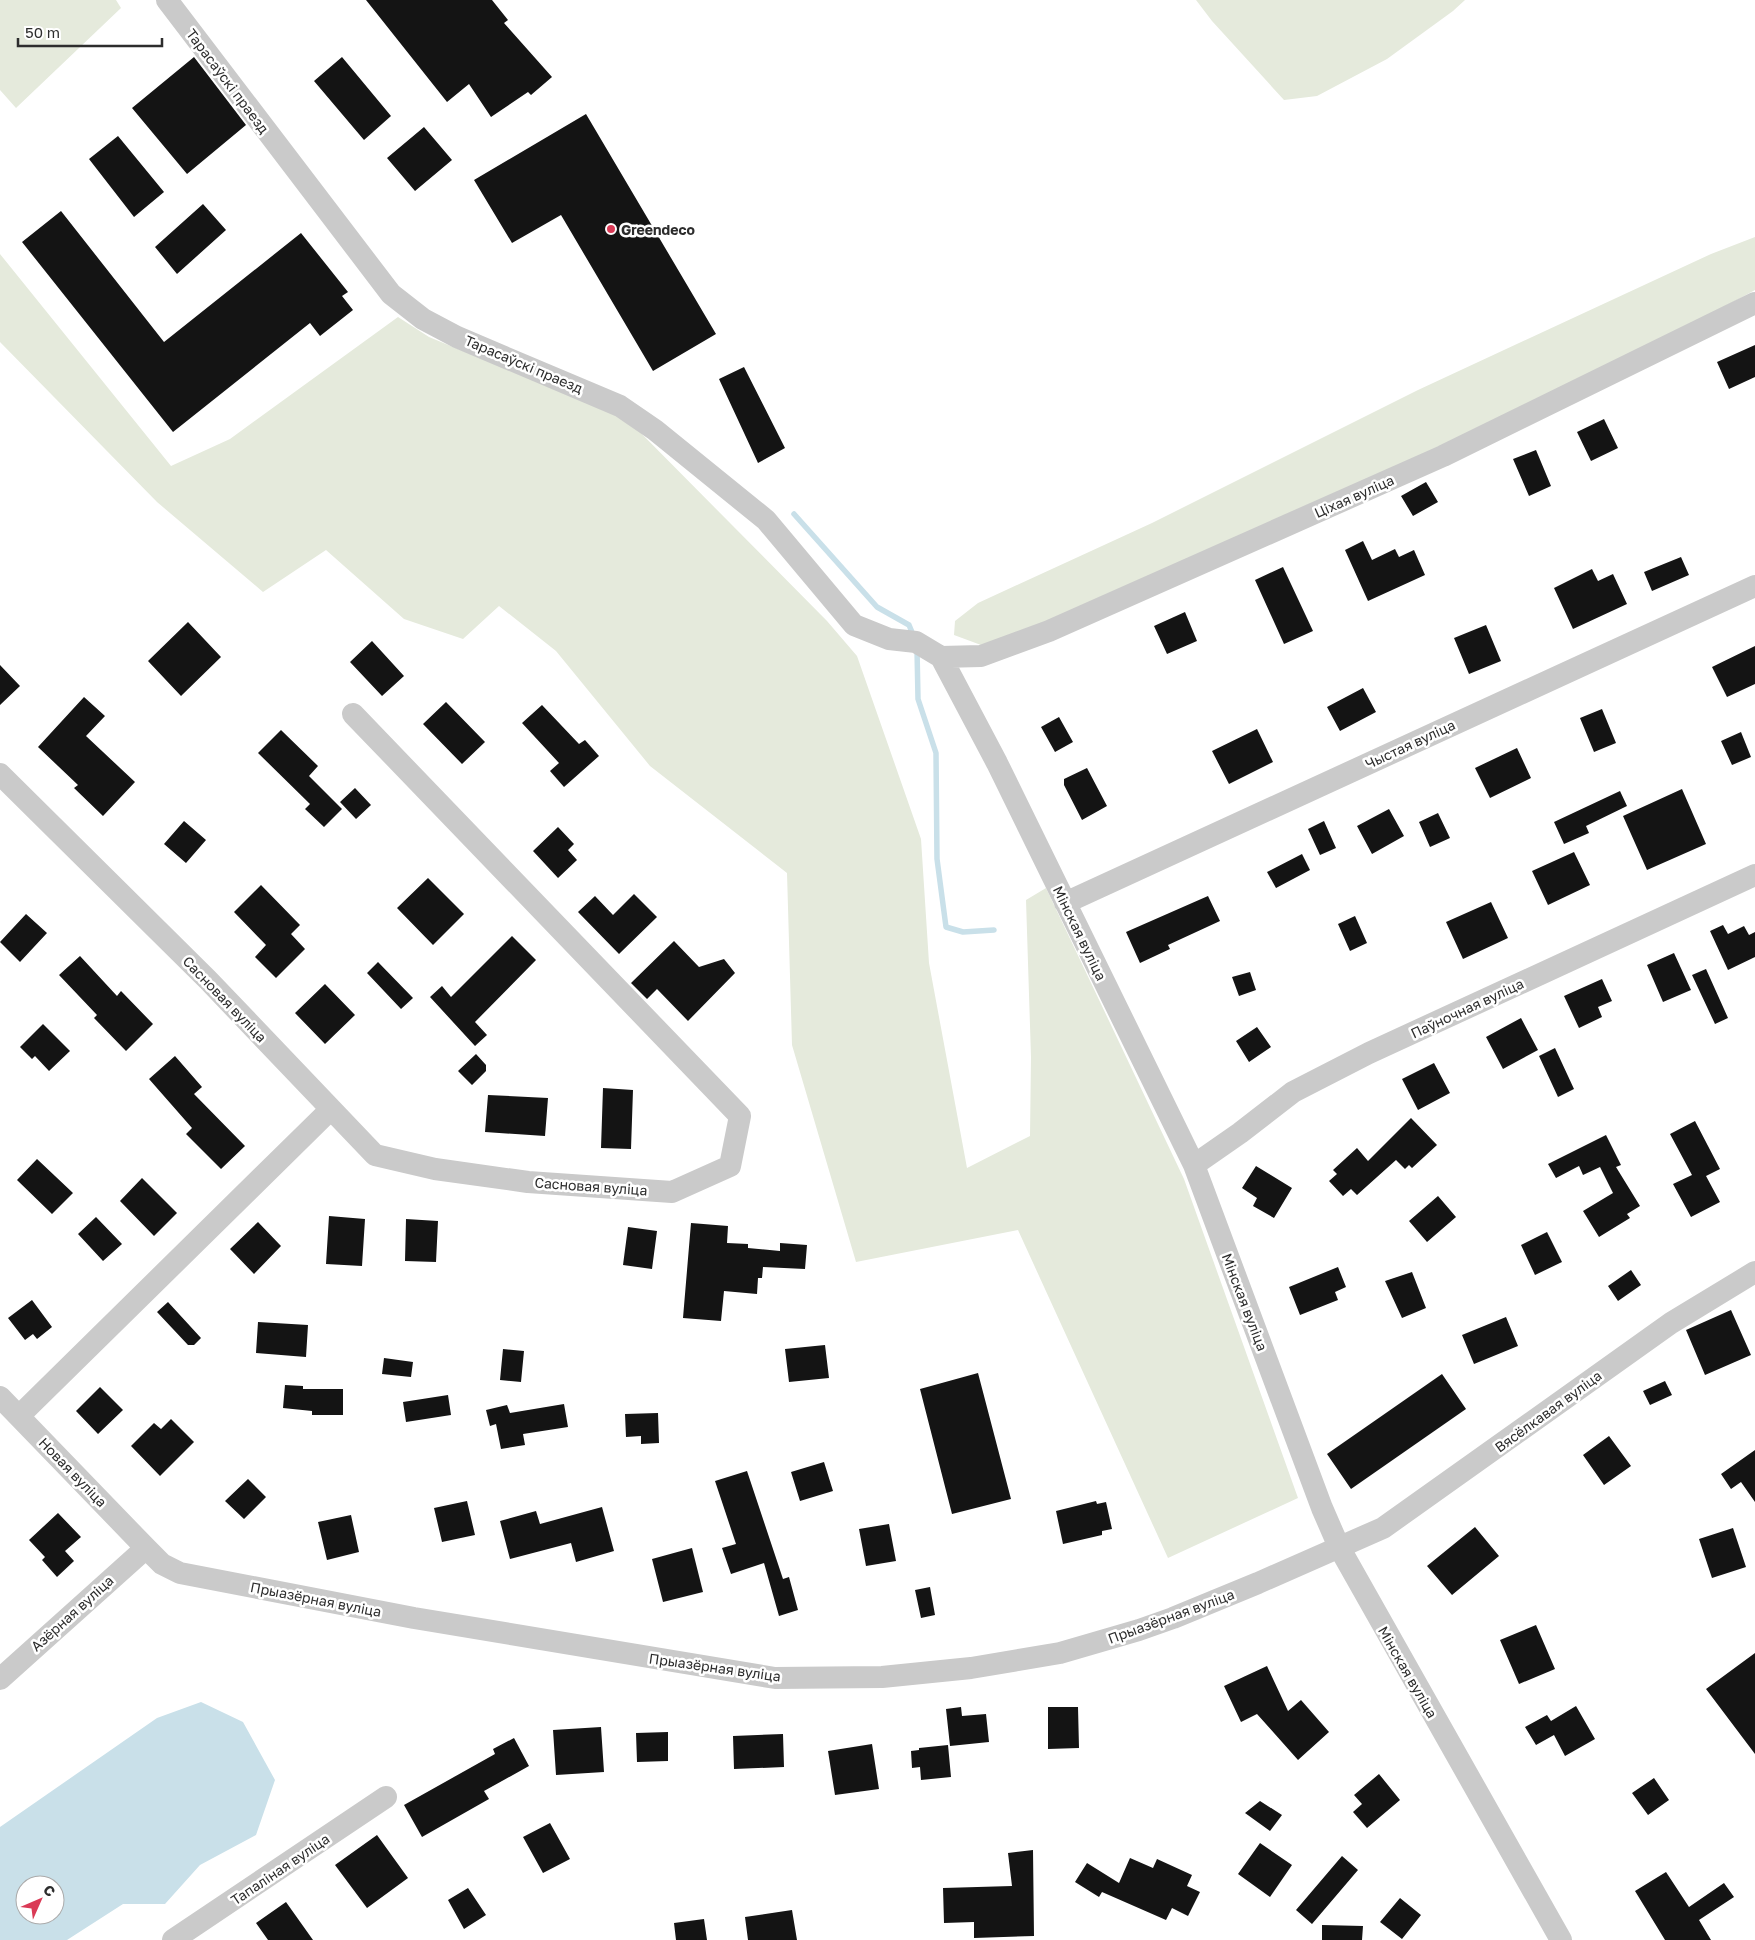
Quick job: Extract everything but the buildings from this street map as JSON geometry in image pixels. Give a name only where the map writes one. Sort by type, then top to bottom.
[{"type":"street","name":"Тарасаўскі праезд","points":[[166,0],[391,294],[424,320],[620,406],[655,430],[766,520],[854,625],[889,639],[916,642],[941,657]]},
{"type":"street","name":"Ціхая вуліца","points":[[941,657],[980,656],[1049,631],[1443,456],[1755,303]]},
{"type":"street","name":"Чыстая вуліца","points":[[1065,903],[1755,586]]},
{"type":"street","name":"Мінская вуліца","points":[[941,657],[998,763],[1194,1165],[1322,1508],[1339,1547],[1561,1940]]},
{"type":"street","name":"Сасновая вуліца","points":[[0,774],[208,980],[375,1155],[435,1169],[528,1182],[672,1192],[730,1166],[740,1116],[353,714]]},
{"type":"street","name":"Паўночная вуліца","points":[[1194,1165],[1240,1134],[1294,1092],[1360,1058],[1755,875]]},
{"type":"street","points":[[19,1416],[330,1109]]},
{"type":"street","name":"Вясёлкавая вуліца","points":[[1339,1547],[1391,1523],[1671,1323],[1755,1272]]},
{"type":"street","name":"Новая вуліца","points":[[0,1397],[146,1548]]},
{"type":"street","name":"Прыазёрная вуліца","points":[[146,1548],[162,1564],[190,1575],[414,1618],[723,1671],[783,1678],[892,1676],[971,1668],[1060,1653],[1139,1630],[1172,1618],[1339,1547]]},
{"type":"street","name":"Азёрная вуліца","points":[[0,1679],[146,1548]]},
{"type":"street","name":"Тапаліная вуліца","points":[[173,1940],[386,1797]]},
{"type":"shaded area","points":[[0,0],[116,0],[121,8],[16,108],[0,90]]},
{"type":"shaded area","points":[[1196,0],[1465,0],[1453,11],[1387,59],[1317,96],[1284,100],[1212,21]]},
{"type":"shaded area","points":[[1755,237],[1755,290],[1548,403],[1040,628],[981,645],[954,635],[955,621],[978,603],[1152,523],[1418,390],[1711,254]]},
{"type":"shaded area","points":[[0,254],[171,466],[230,439],[398,317],[429,337],[627,419],[827,621],[857,656],[921,839],[929,963],[967,1168],[1030,1136],[1031,1057],[1026,900],[1046,888],[1184,1179],[1298,1498],[1168,1558],[1018,1230],[856,1262],[792,1045],[787,873],[650,766],[556,651],[499,606],[463,639],[404,619],[326,550],[263,592],[157,502],[0,342]]},
{"type":"water","points":[[201,1702],[243,1722],[275,1780],[256,1835],[200,1865],[165,1904],[123,1904],[67,1940],[0,1940],[0,1827],[157,1718]]},
{"type":"waterway","points":[[794,514],[877,607],[909,625],[914,637]]},
{"type":"waterway","points":[[917,649],[918,699],[936,753],[937,859],[946,927],[963,932],[994,930]]},
{"type":"place","name":"Greendeco","points":[[611,229]]}]
